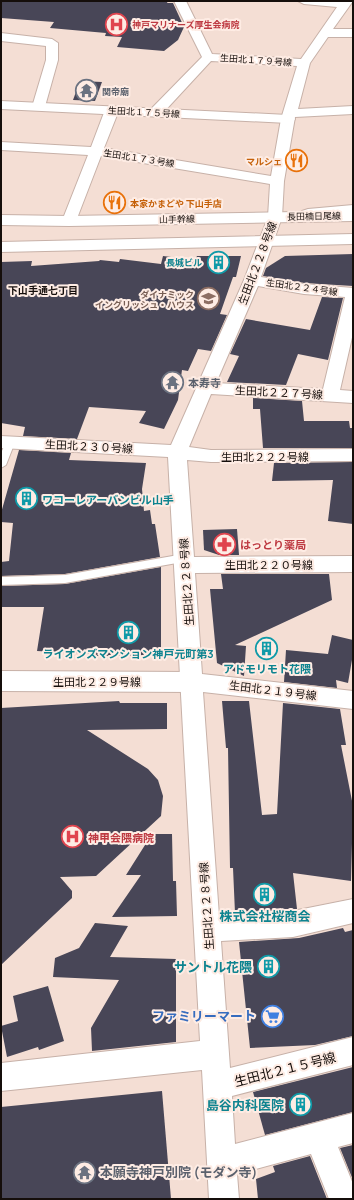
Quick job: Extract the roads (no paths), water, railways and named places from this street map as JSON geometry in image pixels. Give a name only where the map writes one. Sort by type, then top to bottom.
[{"type":"main road","name":"生田北１７５号線","points":[[1,106],[289,116]]},
{"type":"main road","name":"山手幹線","points":[[1,220],[69,221],[275,217],[353,210]]},
{"type":"main road","name":"長田楠日尾線","points":[[275,217],[353,216]]},
{"type":"main road","points":[[1,247],[266,242],[353,238]]},
{"type":"main road","name":"生田北２２９号線","points":[[1,681],[192,682]]},
{"type":"street","points":[[156,112],[208,57],[180,1]]},
{"type":"street","points":[[304,1],[346,3]]},
{"type":"street","name":"生田北２２８号線","points":[[224,1199],[178,452],[252,280],[275,217],[277,181],[289,116],[304,63],[346,3]]},
{"type":"street","points":[[326,33],[353,33]]},
{"type":"street","points":[[1,38],[52,43],[52,60],[39,107]]},
{"type":"street","name":"生田北１７９号線","points":[[208,57],[304,63]]},
{"type":"street","points":[[69,221],[112,110]]},
{"type":"street","points":[[289,116],[353,110]]},
{"type":"street","name":"生田北１７３号線","points":[[1,146],[95,151],[277,181]]},
{"type":"street","points":[[275,217],[353,206]]},
{"type":"street","name":"生田北２２４号線","points":[[252,280],[304,289],[353,293]]},
{"type":"street","points":[[330,395],[353,298]]},
{"type":"street","name":"生田北２２７号線","points":[[205,388],[353,397]]},
{"type":"street","name":"生田北２３０号線","points":[[6,442],[178,452]]},
{"type":"street","name":"生田北２２２号線","points":[[178,452],[211,456],[353,455]]},
{"type":"street","name":"生田北２２０号線","points":[[184,561],[353,564]]},
{"type":"street","name":"生田北２１９号線","points":[[192,682],[223,684],[353,700]]},
{"type":"street","points":[[207,929],[293,924],[353,911]]},
{"type":"street","name":"生田北２１５号線","points":[[217,1086],[353,1051]]},
{"type":"street","points":[[1,1077],[216,1054]]},
{"type":"street","points":[[222,1162],[353,1128]]},
{"type":"street","points":[[319,1137],[344,1199]]},
{"type":"lane","points":[[1,465],[6,442]]},
{"type":"lane","points":[[1,581],[65,579],[184,561]]},
{"type":"place","name":"神戸マリナーズ厚生会病院","points":[[117,24]]},
{"type":"place","name":"関帝廟","points":[[87,91]]},
{"type":"place","name":"マルシェ","points":[[297,161]]},
{"type":"place","name":"本家かまどや 下山手店","points":[[114,203]]},
{"type":"place","name":"長城ビル","points":[[218,262]]},
{"type":"place","name":"ダイナミック イングリッシュ・ハウス","points":[[209,299]]},
{"type":"place","name":"本寿寺","points":[[172,382]]},
{"type":"place","name":"ワコーレアーバンビル山手","points":[[27,499]]},
{"type":"place","name":"はっとり薬局","points":[[224,544]]},
{"type":"place","name":"ライオンズマンション神戸元町第3","points":[[128,633]]},
{"type":"place","name":"アドモリモト花隈","points":[[267,648]]},
{"type":"place","name":"神甲会隈病院","points":[[73,837]]},
{"type":"place","name":"株式会社桜商会","points":[[265,894]]},
{"type":"place","name":"サントル花隈","points":[[268,967]]},
{"type":"place","name":"ファミリーマート","points":[[272,1016]]},
{"type":"place","name":"島谷内科医院","points":[[300,1105]]},
{"type":"place","name":"本願寺神戸別院 (モダン寺)","points":[[85,1172]]},
{"type":"district","name":"下山手通七丁目","points":[[43,290]]}]
